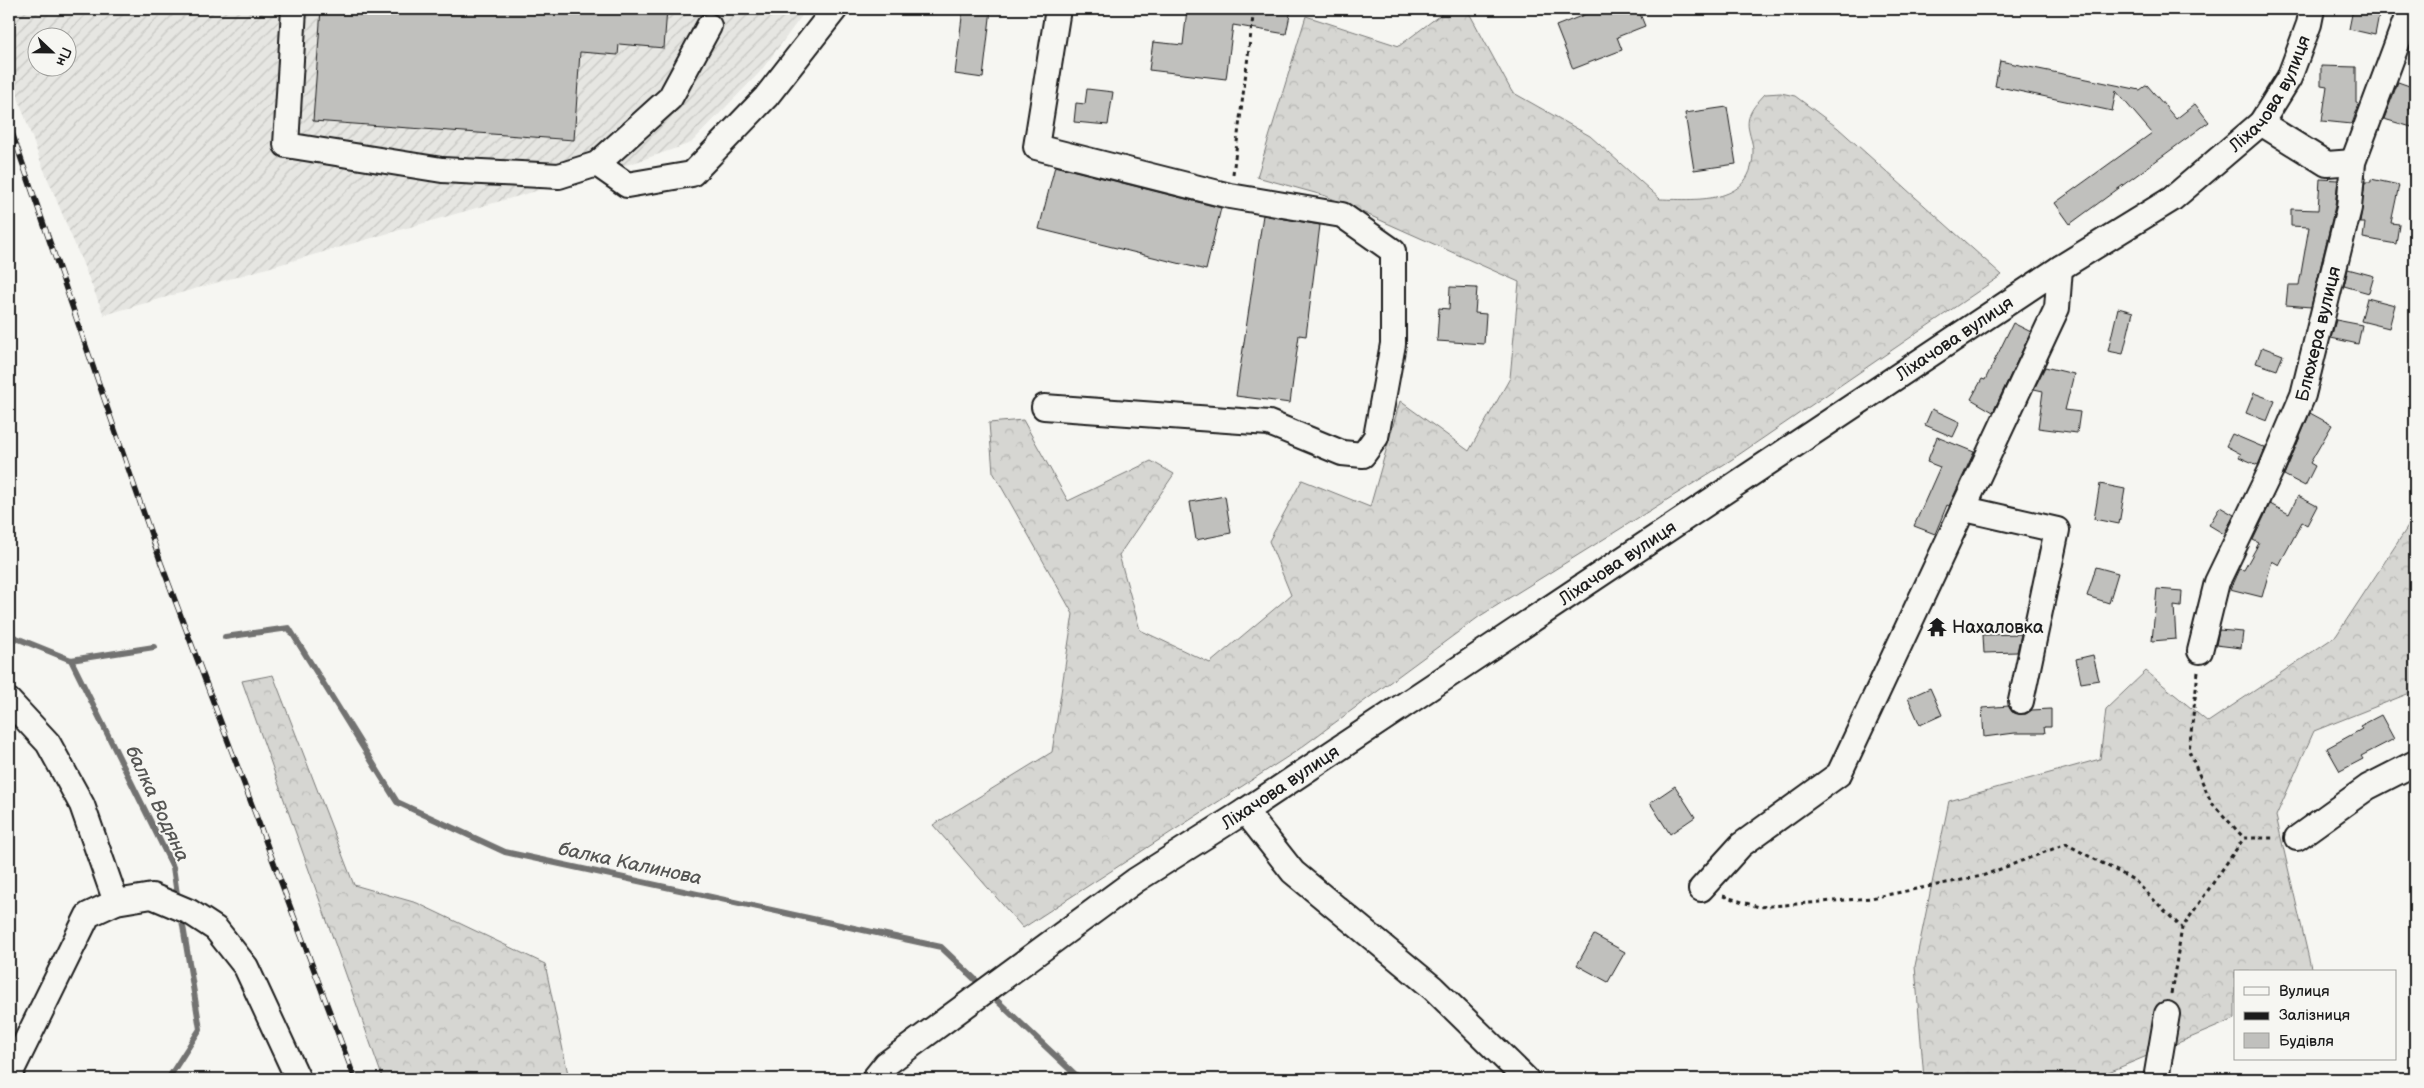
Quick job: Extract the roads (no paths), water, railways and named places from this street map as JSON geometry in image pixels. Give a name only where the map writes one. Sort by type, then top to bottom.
[{"type":"street","points":[[294,9],[286,145],[442,170],[559,176],[597,164],[670,98],[708,26]]},
{"type":"street","points":[[597,164],[626,185],[692,174],[766,97],[835,9]]},
{"type":"street","points":[[1044,407],[1269,423],[1342,453],[1363,454],[1376,437],[1393,344],[1393,251],[1342,215],[1230,196],[1036,147],[1058,9]]},
{"type":"street","name":"Ліхачова вулиця","points":[[874,1079],[886,1064],[1136,880],[1246,811],[2060,268],[2172,199],[2261,123],[2289,78],[2309,24],[2312,9]]},
{"type":"street","name":"Блюхера вулиця","points":[[2200,651],[2217,582],[2271,470],[2302,395],[2349,208],[2352,162],[2410,9]]},
{"type":"street","points":[[2261,123],[2327,164],[2352,162]]},
{"type":"street","points":[[1701,889],[1741,845],[1839,774],[2058,308],[2060,268]]},
{"type":"street","points":[[1965,509],[2058,530],[2022,701]]},
{"type":"street","points":[[9,701],[48,743],[78,797],[116,902]]},
{"type":"street","points":[[2297,838],[2368,787],[2415,763]]},
{"type":"street","points":[[1246,811],[1293,872],[1433,988],[1526,1079]]},
{"type":"street","points":[[9,1076],[88,915],[116,902],[152,896],[190,912],[216,929],[246,967],[298,1079]]},
{"type":"street","points":[[2156,1079],[2167,1014]]},
{"type":"waterway","name":"балка Калинова","points":[[225,637],[289,628],[397,802],[505,852],[941,947],[983,987]]},
{"type":"waterway","name":"балка Калинова","points":[[9,635],[71,660],[154,647]]},
{"type":"waterway","name":"балка Водяна","points":[[71,660],[173,867],[178,901]]},
{"type":"waterway","name":"балка Водяна","points":[[168,1079],[200,1029],[181,914]]},
{"type":"waterway","name":"балка Калинова","points":[[990,994],[1080,1079]]},
{"type":"railway","points":[[9,124],[161,563],[355,1079]]},
{"type":"place","name":"Нахаловка","points":[[1937,627]]}]
